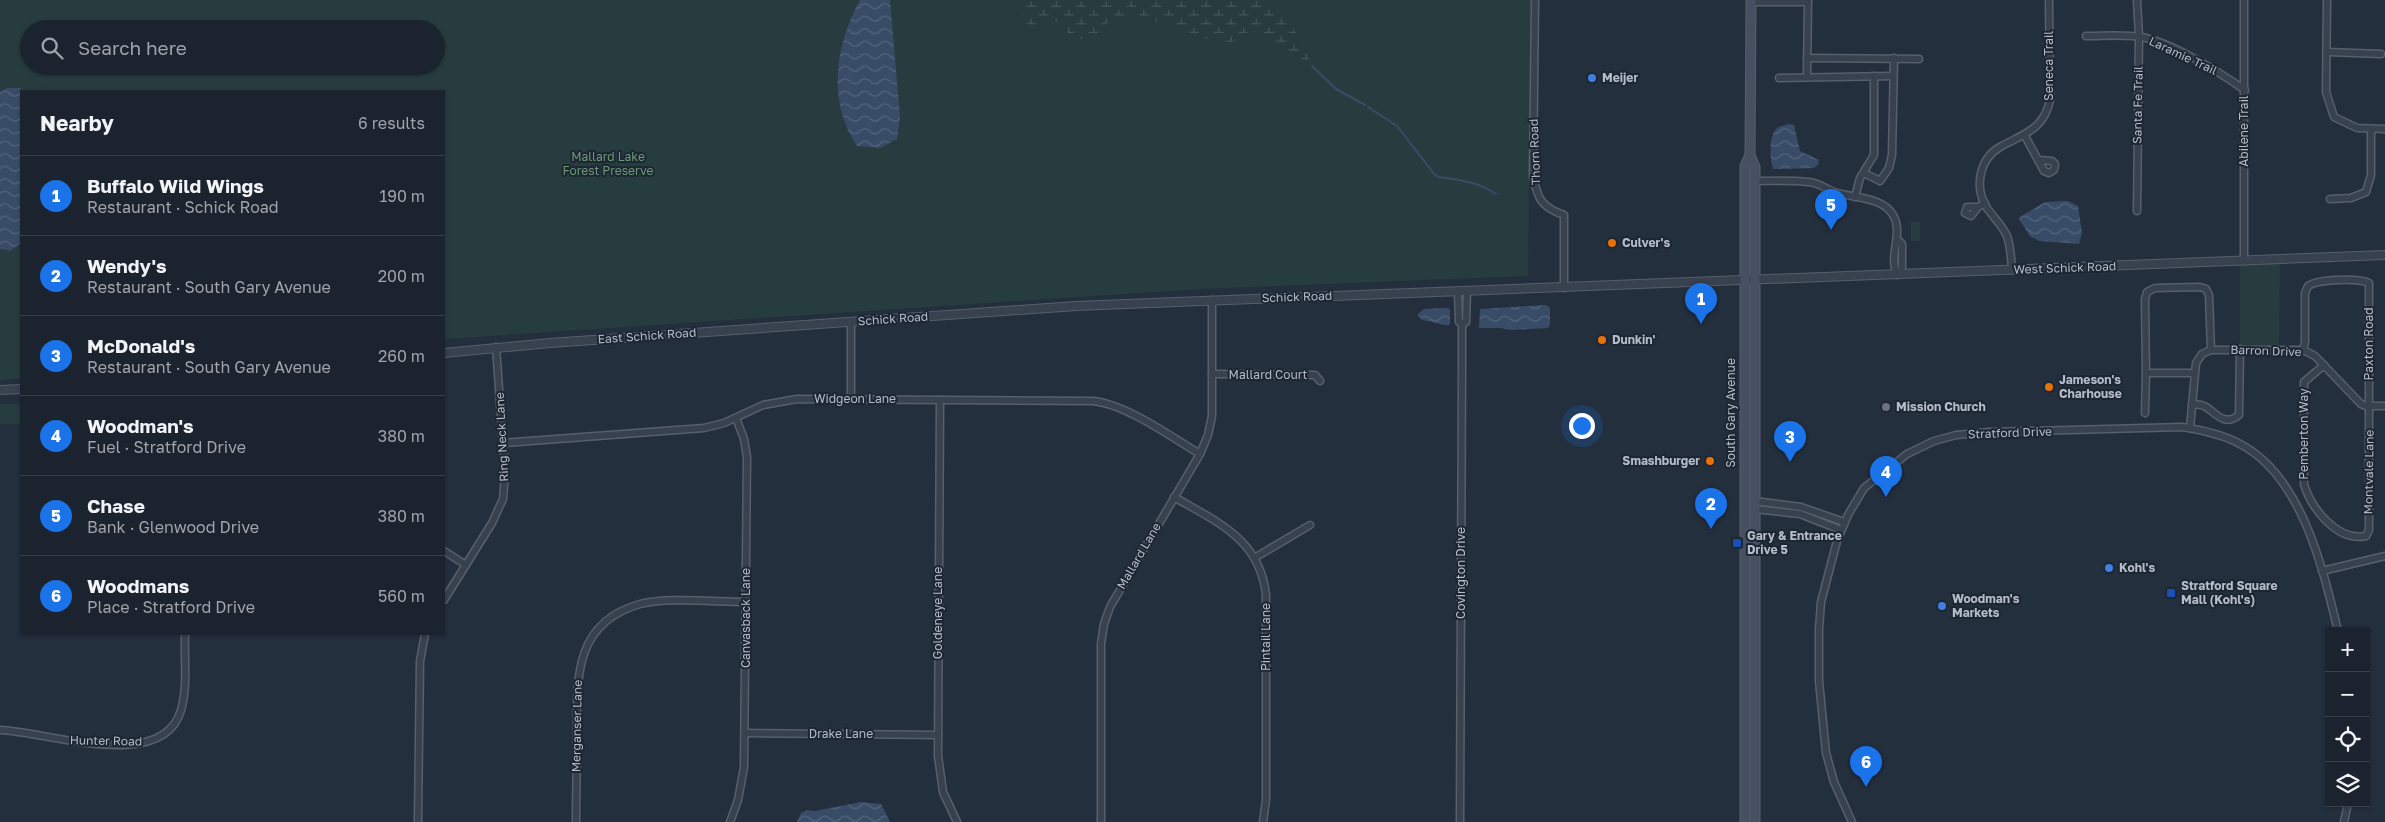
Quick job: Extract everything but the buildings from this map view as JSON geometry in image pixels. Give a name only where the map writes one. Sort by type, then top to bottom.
[{"type":"main road","name":"South Gary Avenue","points":[[1751,1],[1750,155],[1755,167],[1755,822]]},
{"type":"main road","name":"South Gary Avenue","points":[[1745,822],[1745,166],[1750,155]]},
{"type":"street","name":"Thorn Road","points":[[1535,0],[1533,177],[1538,199],[1552,211],[1564,215],[1564,288]]},
{"type":"street","name":"Seneca Trail","points":[[2012,270],[2007,237],[1997,219],[1982,205],[1981,172],[1985,161],[1992,151],[2025,136],[2044,119],[2050,100],[2049,0]]},
{"type":"street","name":"Santa Fe Trail","points":[[2137,0],[2139,36],[2137,211]]},
{"type":"street","name":"Abilene Trail","points":[[2244,0],[2244,261]]},
{"type":"street","points":[[2327,0],[2328,52],[2326,92],[2334,117],[2350,126],[2385,129]]},
{"type":"street","points":[[1751,1],[1808,1],[1807,77]]},
{"type":"street","name":"Laramie Trail","points":[[2086,36],[2139,36],[2156,41],[2223,76],[2244,90]]},
{"type":"street","points":[[2328,52],[2381,54]]},
{"type":"street","points":[[1807,58],[1919,58]]},
{"type":"street","points":[[1864,173],[1880,181],[1889,168],[1892,155],[1894,58]]},
{"type":"street","points":[[1855,197],[1860,178],[1874,156],[1874,76]]},
{"type":"street","points":[[1779,78],[1893,76]]},
{"type":"street","points":[[2330,200],[2351,198],[2366,192],[2371,175],[2371,129]]},
{"type":"street","points":[[2025,136],[2040,160]]},
{"type":"street","points":[[1755,181],[1810,182],[1883,206],[1893,215],[1897,239],[1894,244],[1894,268],[1897,275]]},
{"type":"street","name":"West Schick Road","points":[[1745,281],[2385,255]]},
{"type":"street","name":"Paxton Road","points":[[2303,350],[2305,342],[2305,293],[2308,286],[2319,282],[2360,280],[2369,283],[2370,406]]},
{"type":"street","name":"Schick Road","points":[[850,322],[1076,306],[1745,281]]},
{"type":"street","points":[[2145,413],[2145,299],[2147,292],[2155,288],[2200,287],[2206,289],[2209,295],[2211,350],[2198,359],[2194,373],[2190,428]]},
{"type":"street","name":"Covington Drive","points":[[1458,292],[1458,322],[1462,324]]},
{"type":"street","name":"Covington Drive","points":[[1460,822],[1462,324],[1466,322],[1467,292]]},
{"type":"street","name":"Mallard Lane","points":[[1101,822],[1101,644],[1104,624],[1110,607],[1200,454],[1209,430],[1212,416],[1212,300]]},
{"type":"street","points":[[850,322],[851,399]]},
{"type":"street","name":"East Schick Road","points":[[445,353],[496,347],[850,322]]},
{"type":"street","name":"Ring Neck Lane","points":[[445,598],[492,524],[503,499],[505,483],[496,347]]},
{"type":"street","points":[[2192,404],[2205,406],[2219,418],[2234,418],[2239,415],[2240,349]]},
{"type":"street","name":"Barron Drive","points":[[2211,350],[2303,350],[2315,356],[2361,404],[2370,406]]},
{"type":"street","name":"Pemberton Way","points":[[2324,365],[2304,382],[2304,484],[2308,497],[2328,522],[2346,534],[2358,538],[2366,536]]},
{"type":"street","points":[[2146,373],[2194,373]]},
{"type":"street","name":"Mallard Court","points":[[1212,374],[1315,375],[1320,381]]},
{"type":"street","points":[[0,390],[20,389]]},
{"type":"street","name":"Widgeon Lane","points":[[503,443],[704,428],[736,418],[763,404],[783,400],[1102,402],[1124,410],[1200,454]]},
{"type":"street","name":"Goldeneye Lane","points":[[940,400],[939,775],[948,805],[957,822]]},
{"type":"street","points":[[2370,406],[2385,406]]},
{"type":"street","name":"Montvale Lane","points":[[2366,536],[2369,530],[2370,406]]},
{"type":"street","name":"Canvasback Lane","points":[[731,820],[742,785],[746,602],[747,457],[744,439],[736,418]]},
{"type":"street","name":"Stratford Drive","points":[[1852,822],[1834,782],[1828,760],[1819,681],[1818,641],[1821,602],[1844,522],[1864,488],[1893,463],[1934,441],[1977,433],[2190,428],[2227,438],[2241,444],[2272,468],[2297,506],[2322,571],[2337,627]]},
{"type":"street","name":"Pintail Lane","points":[[1174,497],[1233,532],[1256,557],[1264,577],[1266,595],[1266,800],[1263,822]]},
{"type":"street","points":[[1754,505],[1801,507],[1844,522]]},
{"type":"street","points":[[1754,505],[1800,514],[1841,530]]},
{"type":"street","points":[[1256,557],[1310,525]]},
{"type":"street","points":[[445,551],[466,565]]},
{"type":"street","points":[[2322,571],[2385,556]]},
{"type":"street","name":"Merganser Lane","points":[[576,822],[577,679],[584,653],[595,635],[612,618],[641,604],[662,602],[746,602]]},
{"type":"street","name":"Hunter Road","points":[[0,730],[85,743],[134,744],[152,741],[174,725],[182,709],[185,635]]},
{"type":"street","points":[[418,822],[420,661],[425,635]]},
{"type":"street","name":"Drake Lane","points":[[744,733],[938,735]]},
{"type":"street","points":[[2344,822],[2347,807]]},
{"type":"green space","name":"Mallard Lake Forest Preserve","points":[[0,0],[1531,0],[1528,276],[1200,289],[445,339],[445,90],[20,90],[20,378],[0,380]]},
{"type":"green space","points":[[1022,0],[1272,0],[1305,45],[1312,66],[1249,30],[1244,37],[1223,46],[1182,29],[1131,18],[1118,19],[1107,23],[1093,38],[1069,40],[1067,29],[1059,21],[1038,28],[1024,23]]},
{"type":"green space","points":[[1911,222],[1920,222],[1920,241],[1911,241]]},
{"type":"green space","points":[[2280,262],[2279,352],[2240,352],[2240,263]]},
{"type":"green space","points":[[0,404],[20,404],[20,424],[0,424]]},
{"type":"water","points":[[860,0],[890,0],[900,117],[897,139],[880,148],[857,146],[847,129],[841,111],[838,92],[840,54],[851,17]]},
{"type":"water","points":[[7,88],[21,88],[22,90],[20,90],[20,244],[10,251],[0,249],[0,92]]},
{"type":"water","points":[[1789,124],[1794,125],[1800,151],[1819,160],[1818,165],[1813,168],[1773,169],[1771,159],[1772,136],[1777,128]]},
{"type":"water","points":[[2068,201],[2078,206],[2082,233],[2079,244],[2039,241],[2030,236],[2019,219],[2045,202]]},
{"type":"water","points":[[1546,305],[1550,308],[1550,324],[1548,328],[1512,330],[1479,328],[1480,309]]},
{"type":"water","points":[[1424,309],[1450,309],[1450,325],[1422,320],[1417,315]]},
{"type":"water","points":[[861,802],[881,804],[890,822],[797,822],[801,813],[807,810],[815,811]]},
{"type":"waterway","points":[[1312,66],[1336,89],[1365,105]]},
{"type":"waterway","points":[[1368,107],[1397,126],[1435,175],[1476,184],[1496,194]]},
{"type":"place","name":"Meijer","points":[[1592,78]]},
{"type":"place","name":"Chase","points":[[1831,230]]},
{"type":"place","name":"Culver's","points":[[1612,243]]},
{"type":"place","name":"Buffalo Wild Wings","points":[[1701,324]]},
{"type":"place","name":"Dunkin'","points":[[1602,340]]},
{"type":"place","name":"Jameson's Charhouse","points":[[2049,387]]},
{"type":"place","name":"Mission Church","points":[[1886,407]]},
{"type":"place","name":"Smashburger","points":[[1710,461]]},
{"type":"place","name":"McDonald's","points":[[1790,462]]},
{"type":"place","name":"Woodman's","points":[[1886,497]]},
{"type":"place","name":"Wendy's","points":[[1711,529]]},
{"type":"place","name":"Gary & Entrance Drive 5","points":[[1737,543]]},
{"type":"place","name":"Kohl's","points":[[2109,568]]},
{"type":"place","name":"Stratford Square Mall (Kohl's)","points":[[2171,593]]},
{"type":"place","name":"Woodman's Markets","points":[[1942,606]]},
{"type":"place","name":"Woodmans","points":[[1866,787]]}]
